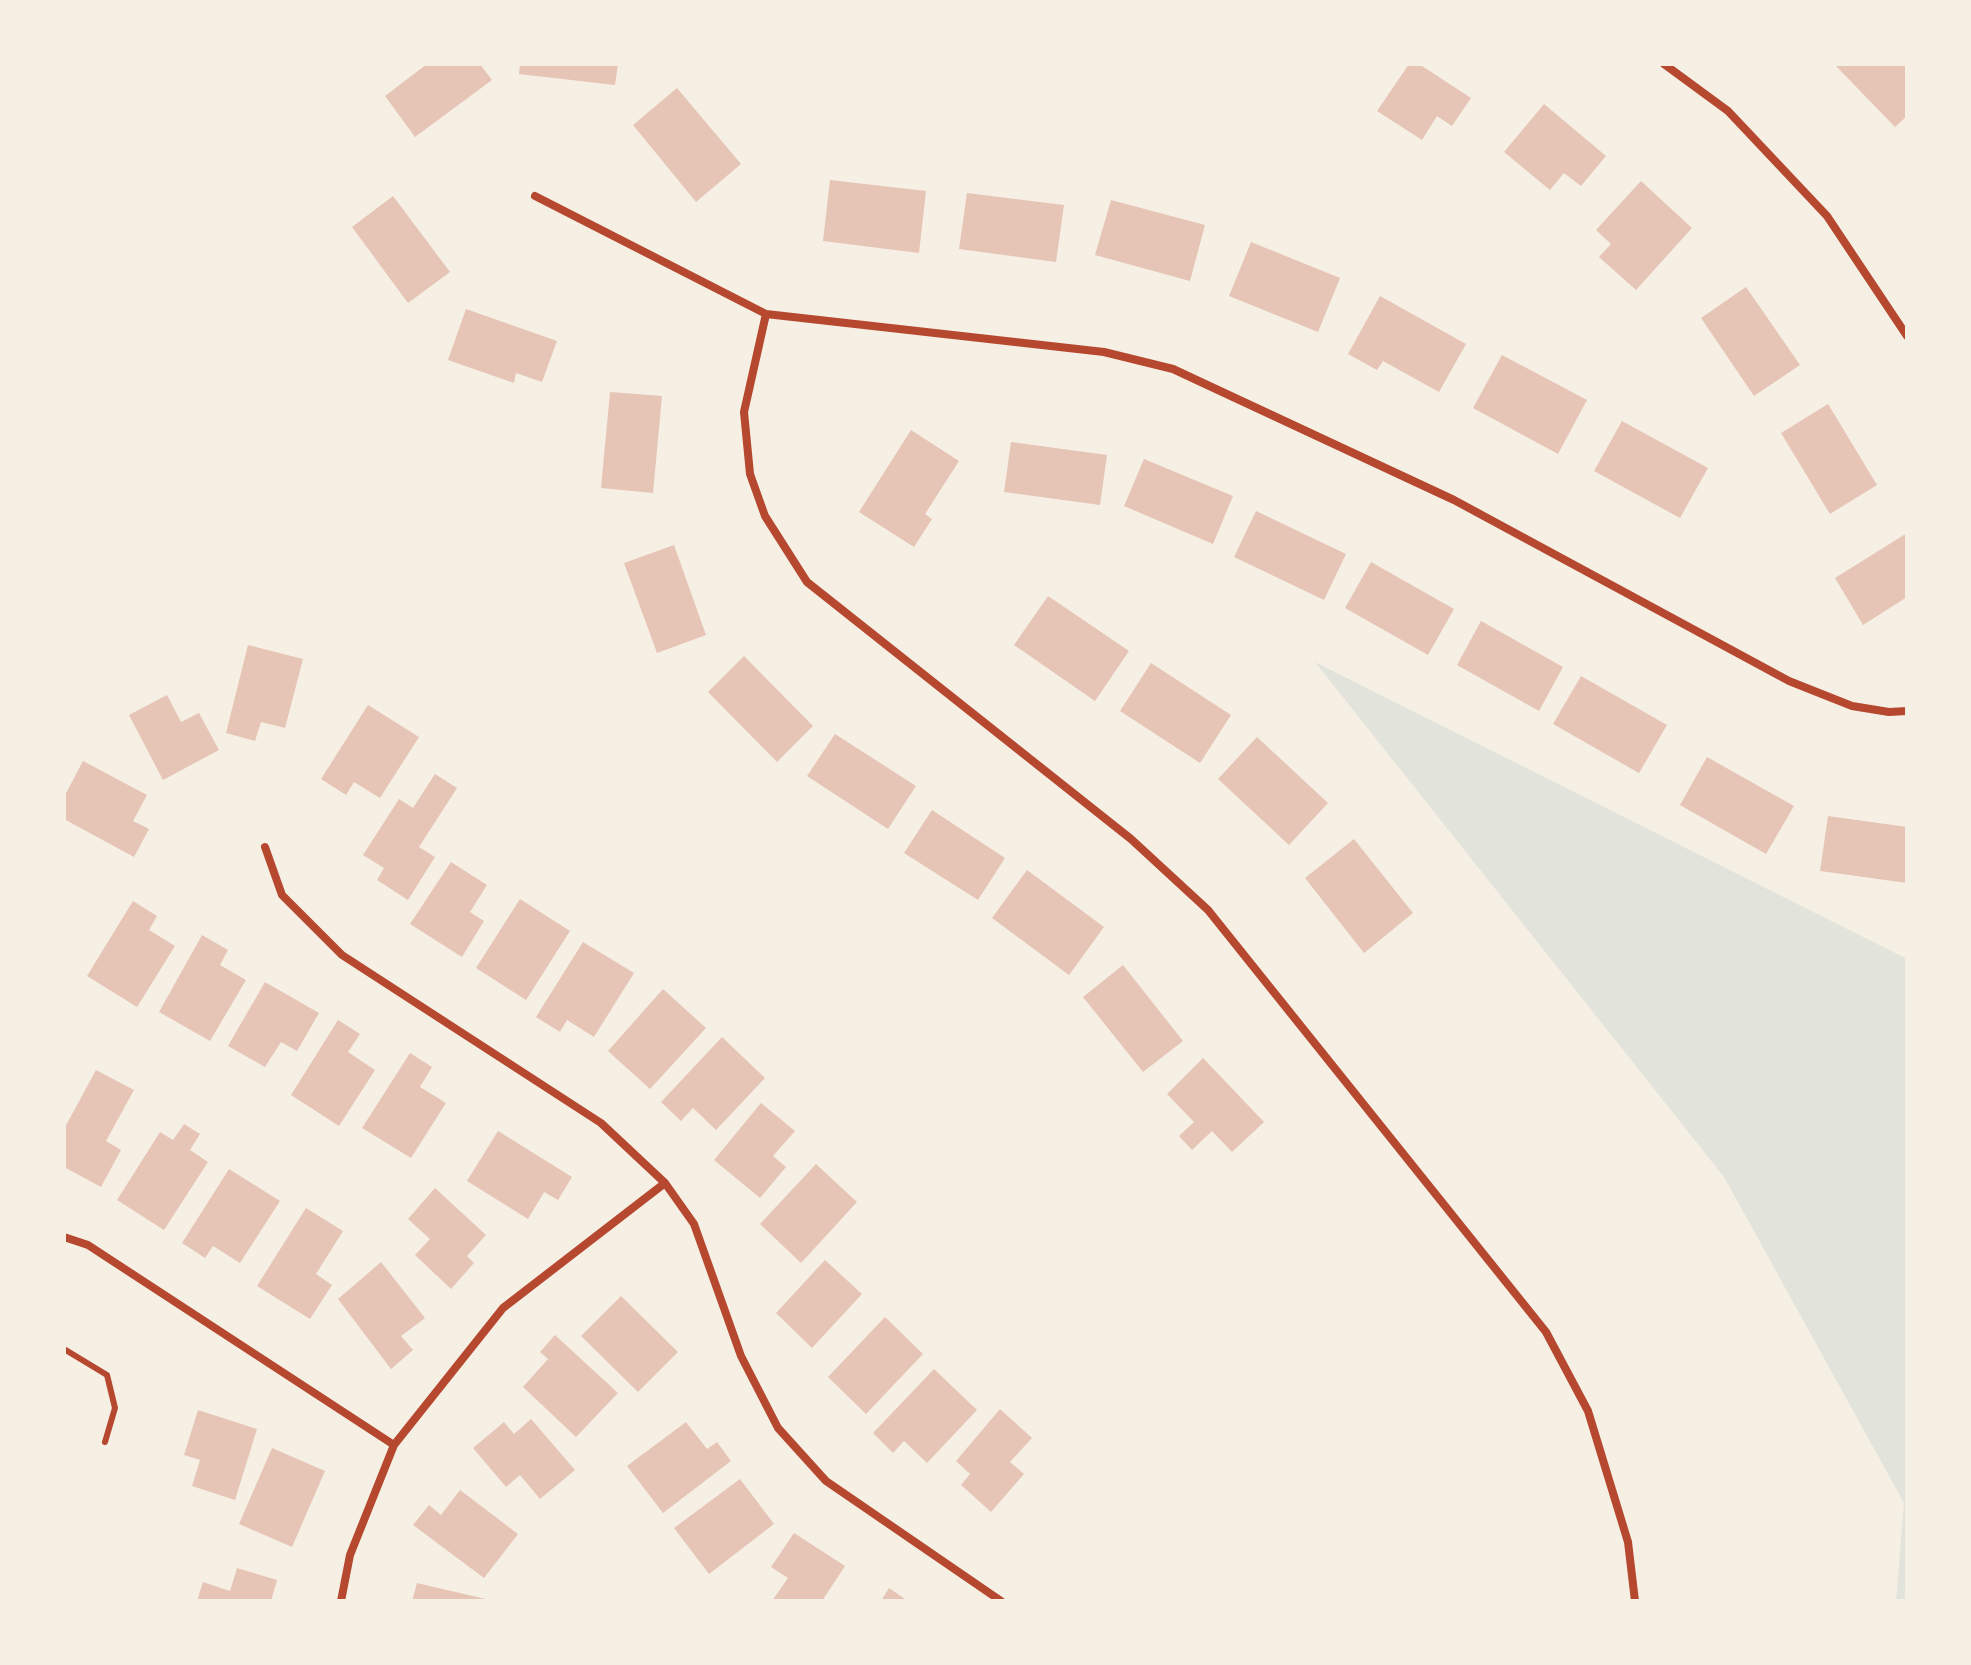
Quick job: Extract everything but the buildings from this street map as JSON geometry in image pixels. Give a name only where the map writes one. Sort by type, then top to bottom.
[{"type":"street","points":[[1664,64],[1728,111],[1827,216],[1907,336]]},
{"type":"street","points":[[535,196],[766,314],[1104,352],[1173,369],[1454,500],[1789,681],[1852,706],[1889,712],[1907,711]]},
{"type":"street","points":[[766,314],[744,412],[750,474],[765,516],[807,582],[1131,839],[1208,910],[1546,1332],[1588,1411],[1628,1542],[1635,1601]]},
{"type":"street","points":[[265,847],[282,895],[342,955],[601,1123],[665,1183],[694,1224],[741,1356],[778,1428],[826,1481],[1001,1601]]},
{"type":"street","points":[[341,1601],[350,1555],[394,1445],[503,1308],[665,1183]]},
{"type":"street","points":[[64,1237],[88,1245],[394,1445]]},
{"type":"lane","points":[[64,1349],[107,1375],[115,1408],[105,1442]]},
{"type":"shaded area","points":[[1315,662],[1907,959],[1907,1601],[1896,1601],[1904,1503],[1724,1177]]}]
